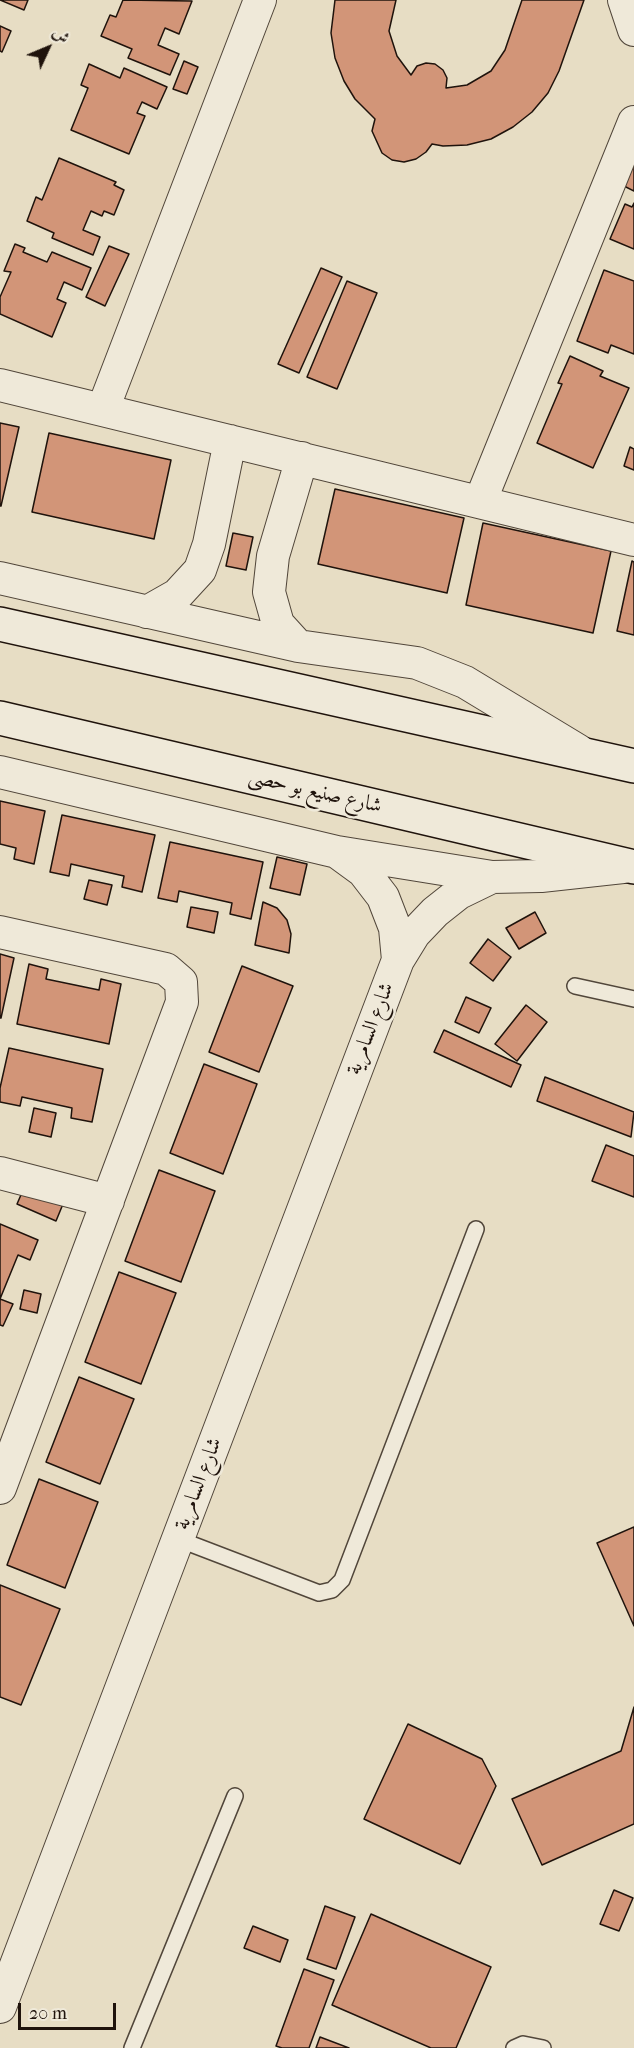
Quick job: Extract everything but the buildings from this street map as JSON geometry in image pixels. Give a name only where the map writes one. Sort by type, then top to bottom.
[{"type":"street","points":[[102,410],[260,0]]},
{"type":"street","points":[[624,0],[634,30]]},
{"type":"street","points":[[480,502],[634,122]]},
{"type":"street","points":[[0,385],[634,540]]},
{"type":"street","points":[[147,612],[177,595],[200,570],[209,544],[230,441]]},
{"type":"street","points":[[298,646],[278,624],[269,592],[273,556],[302,458]]},
{"type":"street","points":[[0,578],[298,646],[397,659],[437,669],[465,682],[585,755]]},
{"type":"street","points":[[0,624],[634,766]]},
{"type":"street","name":"شارع صنيع بو حصى","points":[[0,718],[632,867]]},
{"type":"street","name":"شارع صنيع بو حصى","points":[[0,772],[337,852],[492,877],[541,876],[632,867]]},
{"type":"street","name":"شارع السامرية","points":[[337,852],[363,871],[383,897],[395,928],[398,960]]},
{"type":"street","name":"شارع السامرية","points":[[0,2007],[398,960],[414,934],[435,912],[459,893],[492,877]]},
{"type":"street","points":[[0,932],[166,969],[181,982],[182,1002],[0,1488]]},
{"type":"street","points":[[0,1173],[108,1201]]},
{"type":"lane","points":[[574,986],[634,999]]},
{"type":"lane","points":[[178,1539],[318,1593],[332,1590],[342,1581],[476,1229]]},
{"type":"lane","points":[[132,2048],[235,1796]]},
{"type":"lane","points":[[514,2048],[533,2044],[543,2048]]}]
